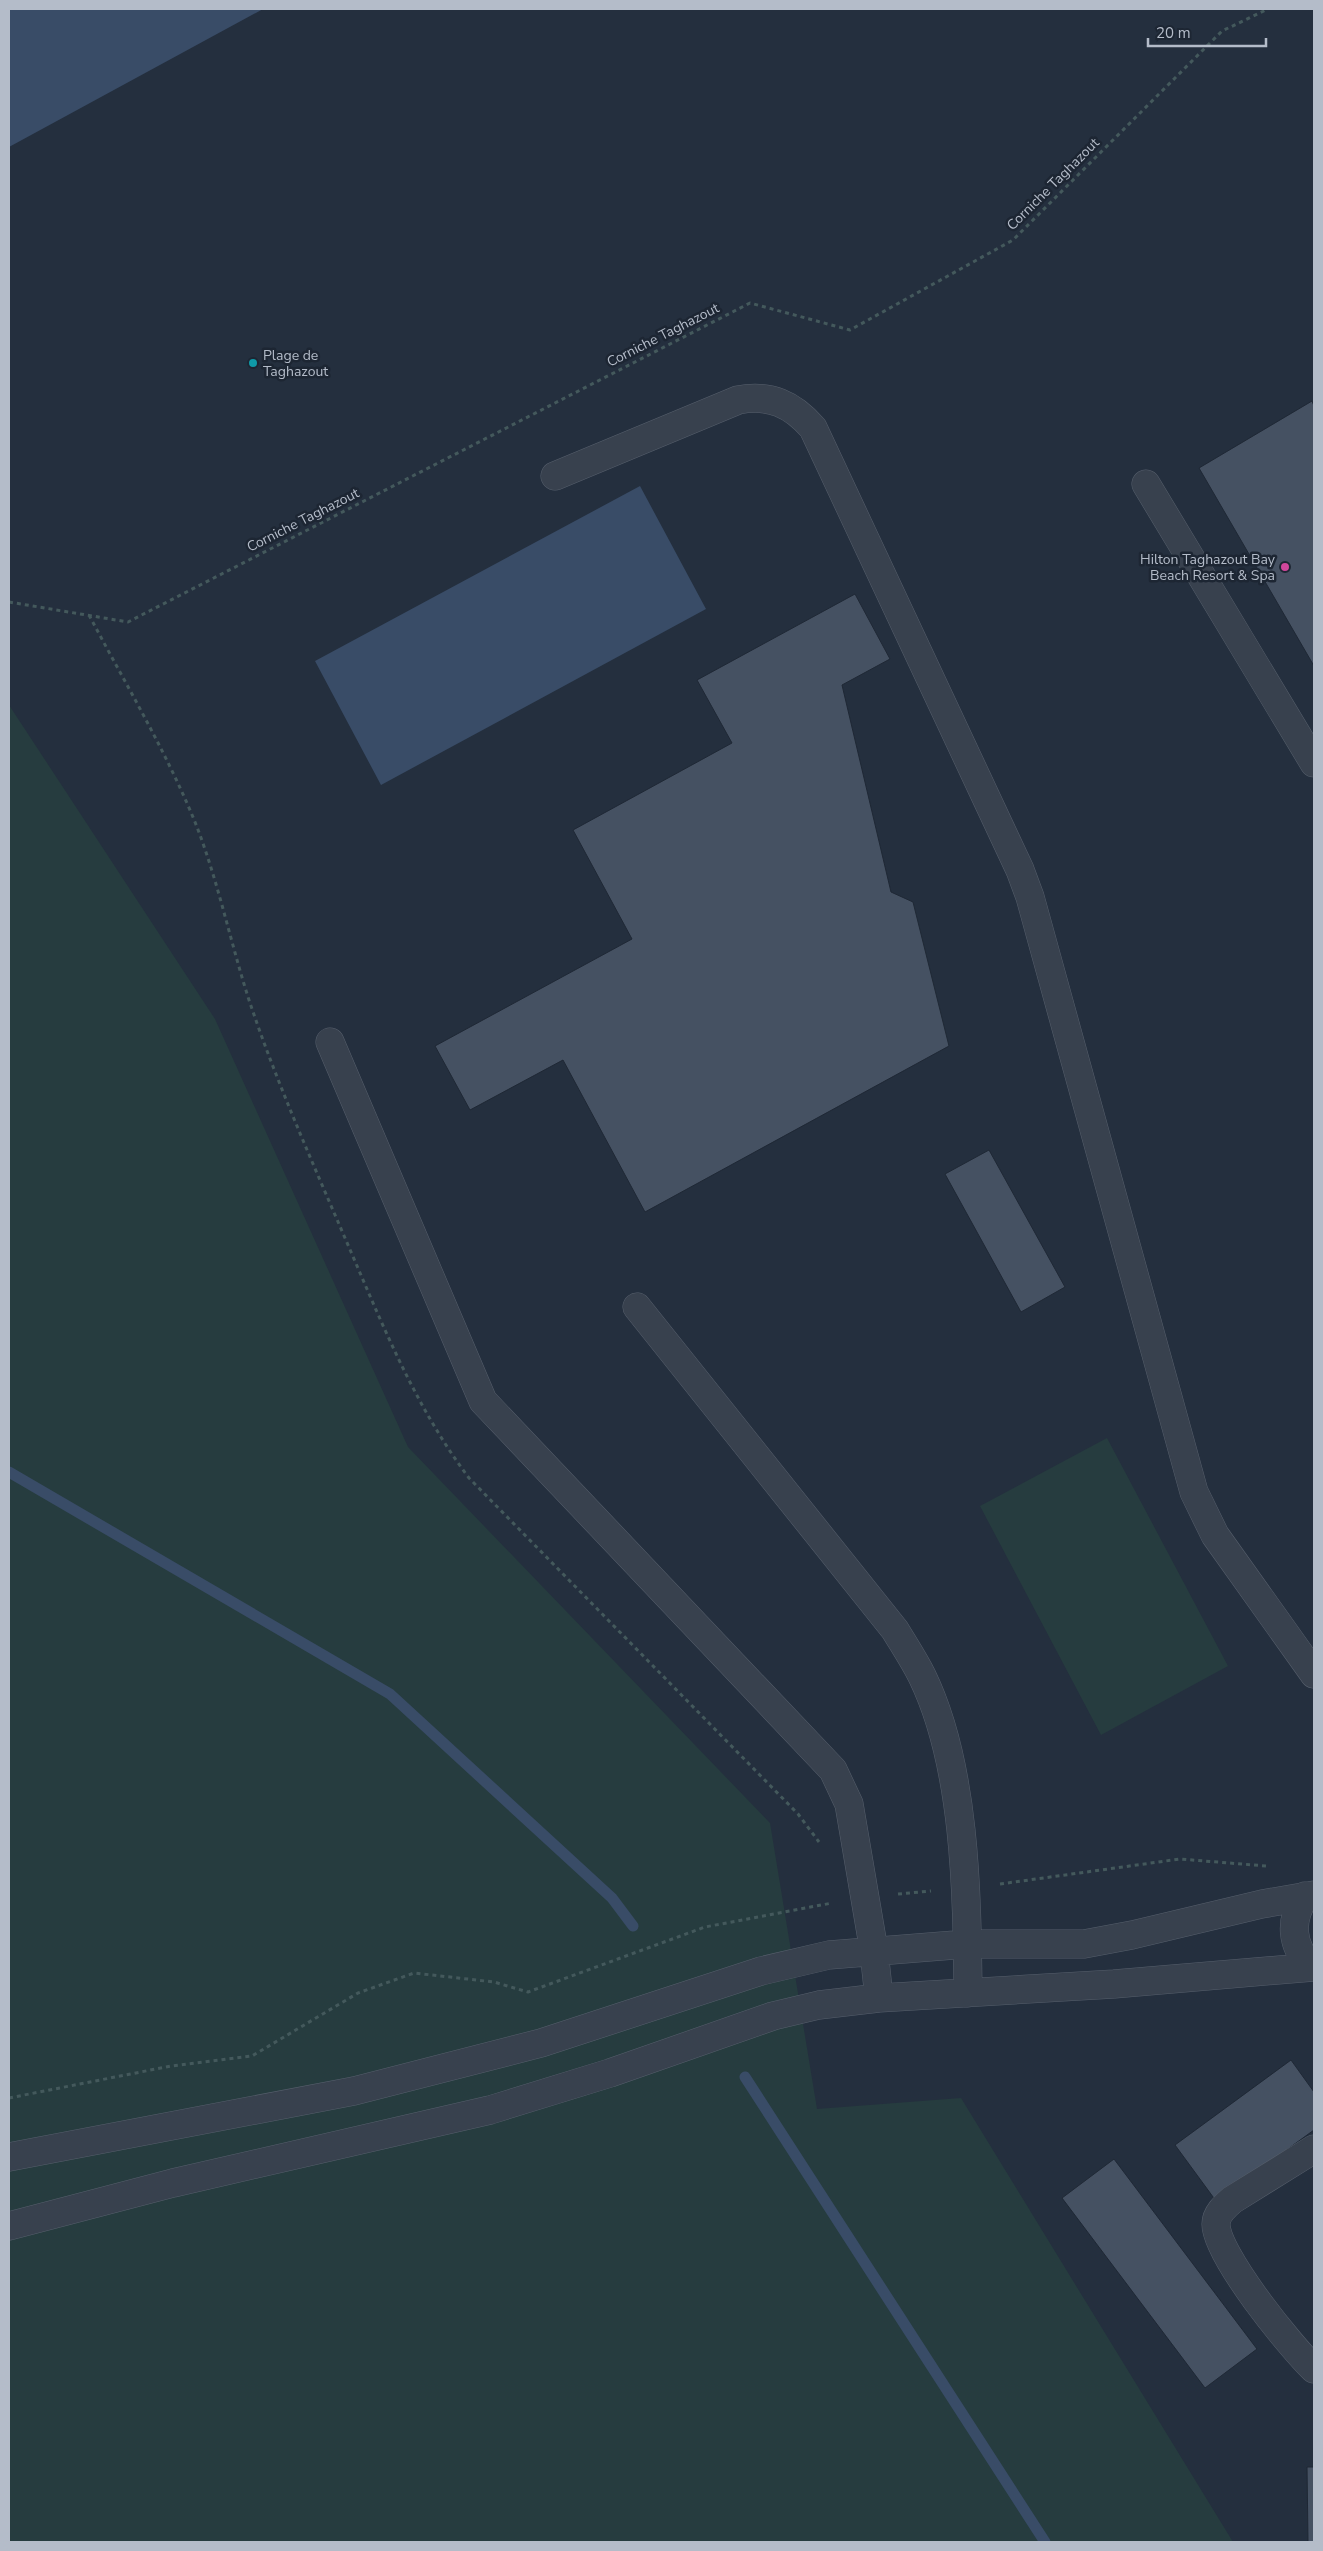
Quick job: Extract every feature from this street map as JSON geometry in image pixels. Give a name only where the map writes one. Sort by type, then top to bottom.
[{"type":"street","points":[[555,476],[738,400],[755,397],[780,402],[802,415],[813,428],[1020,870],[1030,896],[1194,1492],[1215,1535],[1314,1674]]},
{"type":"street","points":[[1146,484],[1314,763]]},
{"type":"street","points":[[330,1042],[483,1401],[833,1770],[848,1804],[874,1951],[880,1998]]},
{"type":"street","points":[[637,1307],[895,1630],[922,1677],[940,1728],[953,1779],[967,1889],[968,1993]]},
{"type":"street","points":[[9,2157],[354,2091],[541,2043],[761,1971],[829,1955],[967,1944],[1084,1944],[1310,1895]]},
{"type":"street","points":[[1310,1895],[1298,1907],[1294,1932],[1296,1945],[1313,1967]]},
{"type":"street","points":[[9,2226],[173,2183],[490,2110],[610,2072],[773,2016],[819,2005],[880,1998],[1114,1984],[1313,1967]]},
{"type":"street","points":[[1314,2149],[1232,2200],[1222,2210],[1216,2222],[1217,2233],[1234,2265],[1275,2324],[1302,2357],[1314,2368]]},
{"type":"path","name":"Corniche Taghazout","points":[[9,602],[128,622],[750,304],[850,330],[1014,240],[1222,31],[1268,9]]},
{"type":"path","points":[[9,2098],[170,2066],[252,2056],[358,1993],[414,1973],[494,1982],[528,1992],[705,1927],[864,1897],[967,1889],[1180,1859],[1267,1866]]},
{"type":"green space","points":[[9,705],[215,1019],[408,1447],[770,1823],[817,2109],[961,2098],[1233,2542],[9,2542]]},
{"type":"green space","points":[[1107,1438],[1228,1666],[1101,1735],[980,1506]]},
{"type":"water","points":[[9,9],[263,9],[9,147]]},
{"type":"water","points":[[640,486],[706,609],[381,785],[315,661]]},
{"type":"building","name":"Hilton Taghazout Bay Beach Resort & Spa","points":[[1312,401],[1314,406],[1314,666],[1199,468]]},
{"type":"building","points":[[855,594],[890,659],[842,685],[891,892],[913,902],[949,1046],[645,1212],[563,1060],[470,1110],[435,1046],[632,939],[573,830],[732,743],[697,680]]},
{"type":"building","points":[[989,1150],[1065,1287],[1021,1312],[945,1174]]},
{"type":"building","points":[[1291,2060],[1314,2092],[1314,2130],[1216,2201],[1175,2145]]},
{"type":"building","points":[[1114,2159],[1257,2349],[1205,2388],[1062,2198]]},
{"type":"building","points":[[1307,2467],[1314,2467],[1314,2542],[1308,2542]]},
{"type":"waterway","points":[[9,1472],[390,1694],[612,1898],[633,1926]]},
{"type":"waterway","points":[[745,2077],[1045,2542]]},
{"type":"place","name":"Plage de Taghazout","points":[[253,363]]},
{"type":"place","name":"Hilton Taghazout Bay Beach Resort & Spa","points":[[1285,567]]}]
